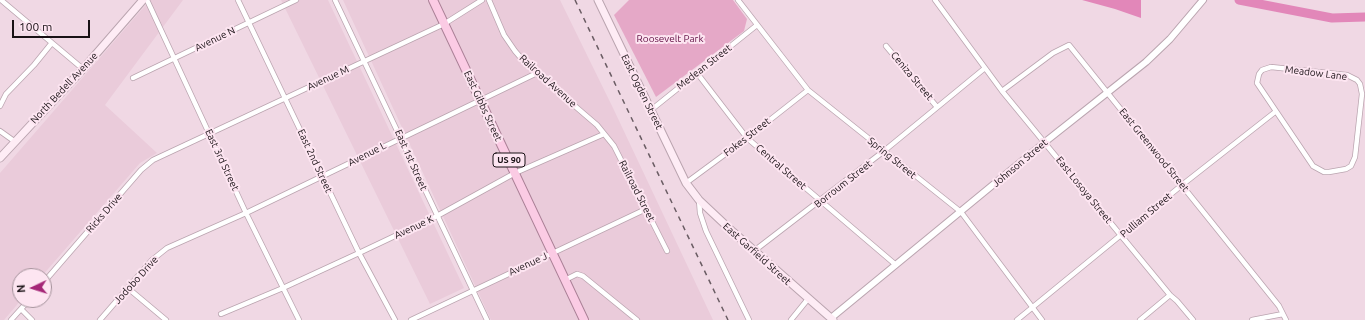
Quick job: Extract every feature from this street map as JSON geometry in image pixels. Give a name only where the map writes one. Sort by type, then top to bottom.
[{"type":"highway","name":"East Gibbs Street","points":[[433,0],[584,320]]},
{"type":"main road","name":"North Bedell Avenue","points":[[0,158],[14,141],[83,69],[142,0]]},
{"type":"main road","name":"East Ogden Street","points":[[598,0],[686,183]]},
{"type":"main road","name":"East Garfield Street","points":[[686,183],[699,200],[754,252],[832,319]]},
{"type":"street","points":[[0,0],[51,44],[83,69]]},
{"type":"street","name":"East 3rd Street","points":[[147,0],[246,213],[299,320]]},
{"type":"street","name":"East 2nd Street","points":[[238,0],[359,253],[395,320]]},
{"type":"street","name":"Avenue N","points":[[133,78],[296,0]]},
{"type":"street","name":"East 1st Street","points":[[335,0],[401,137],[436,216],[487,320]]},
{"type":"street","name":"Avenue M","points":[[171,152],[444,24],[482,0]]},
{"type":"street","name":"Railroad Avenue","points":[[489,0],[504,35],[527,65],[597,125],[604,134]]},
{"type":"street","name":"Spring Street","points":[[738,0],[808,90],[961,212],[1042,320]]},
{"type":"street","name":"East Losoya Street","points":[[935,0],[1002,91],[1170,295],[1193,320]]},
{"type":"street","name":"Johnson Street","points":[[832,319],[1045,142],[1159,51],[1203,0]]},
{"type":"street","name":"Medean Street","points":[[651,110],[757,25]]},
{"type":"street","points":[[0,106],[6,94],[34,65],[51,44]]},
{"type":"street","name":"East Greenwood Street","points":[[1002,91],[1053,53],[1069,45],[1284,314],[1286,320]]},
{"type":"street","name":"Ceniza Street","points":[[886,46],[937,107]]},
{"type":"street","name":"Borroum Street","points":[[754,252],[884,152],[985,68]]},
{"type":"street","name":"Meadow Lane","points":[[1266,68],[1352,76],[1360,84],[1362,94],[1354,162],[1351,166],[1344,169],[1324,172],[1318,170],[1276,112],[1257,83],[1259,74],[1266,68]]},
{"type":"street","name":"Avenue L","points":[[196,234],[246,213],[322,177],[401,137],[537,72]]},
{"type":"street","name":"Central Street","points":[[697,72],[747,138],[820,202],[896,265]]},
{"type":"street","name":"Fokes Street","points":[[686,183],[808,90]]},
{"type":"street","name":"Pulliam Street","points":[[1017,320],[1122,236],[1182,185],[1276,112]]},
{"type":"street","points":[[0,131],[14,141]]},
{"type":"street","name":"Avenue K","points":[[220,314],[284,288],[359,253],[436,216],[515,173],[604,134]]},
{"type":"street","name":"Railroad Street","points":[[604,134],[614,146],[667,251]]},
{"type":"street","name":"Ricks Drive","points":[[52,273],[141,170],[153,160],[171,152]]},
{"type":"street","points":[[699,200],[700,213],[706,231],[749,320]]},
{"type":"street","name":"Avenue J","points":[[411,320],[552,252],[646,209]]},
{"type":"street","name":"Jodobo Drive","points":[[100,320],[129,289],[152,260],[167,248],[196,234]]},
{"type":"street","points":[[565,280],[576,274],[582,276],[637,320]]},
{"type":"street","points":[[129,289],[166,320]]},
{"type":"street","points":[[1140,320],[1170,295]]},
{"type":"street","points":[[791,320],[808,299]]},
{"type":"street","points":[[11,320],[21,309],[32,320]]},
{"type":"street","points":[[1252,320],[1284,314]]},
{"type":"shaded area","points":[[150,0],[183,0],[105,105],[157,153],[140,163],[49,268],[12,268],[12,308],[14,308],[4,320],[0,320],[0,173]]},
{"type":"shaded area","points":[[281,0],[328,0],[464,288],[430,304]]},
{"type":"shaded area","points":[[343,0],[560,0],[613,108],[713,320],[491,320]]},
{"type":"shaded area","points":[[1082,0],[1141,0],[1141,18],[1115,9]]},
{"type":"green space","name":"Roosevelt Park","points":[[629,0],[733,0],[747,19],[744,31],[656,97],[614,15]]},
{"type":"waterway","points":[[1239,0],[1332,18],[1365,17]]},
{"type":"railway","points":[[575,0],[728,320]]}]
